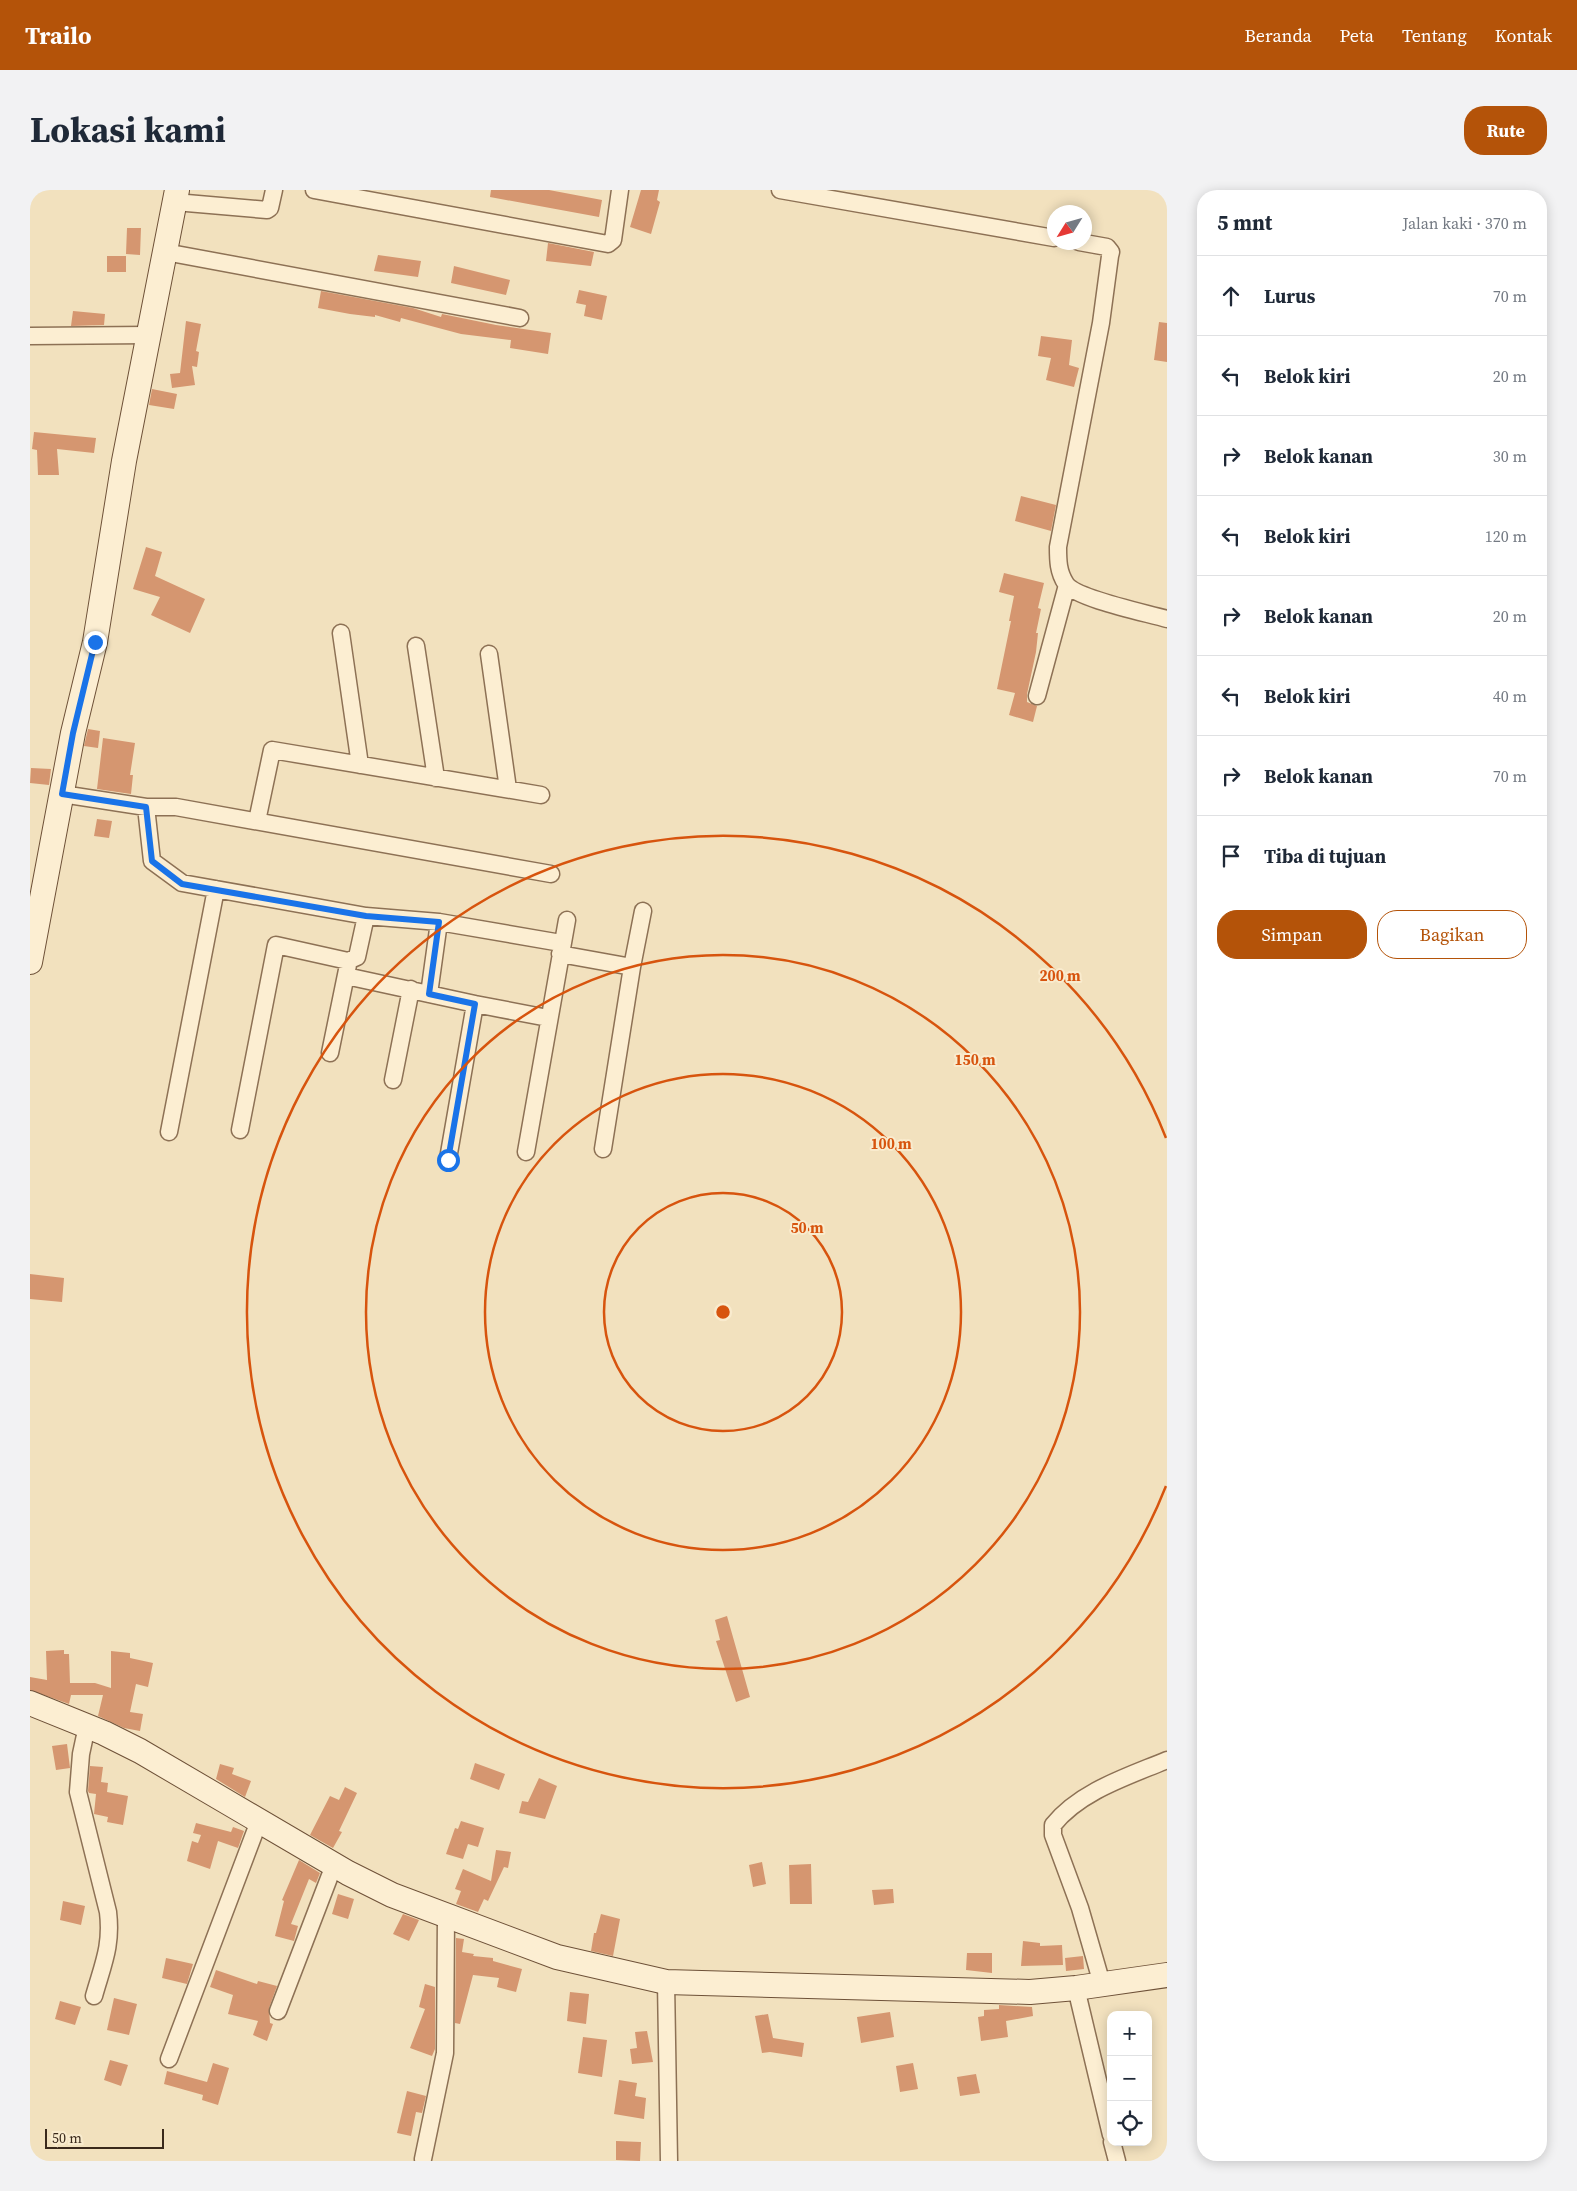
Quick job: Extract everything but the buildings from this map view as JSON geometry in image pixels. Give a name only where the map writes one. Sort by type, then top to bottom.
[{"type":"street","points":[[30,958],[73,733],[95,642],[124,461],[176,196],[267,210],[270,208],[274,190]]},
{"type":"street","points":[[314,190],[608,244],[613,240],[620,190]]},
{"type":"street","points":[[780,190],[1047,237]]},
{"type":"street","points":[[1092,244],[1107,247],[1110,256],[1101,323],[1058,547],[1058,569],[1067,585],[1093,599],[1167,619]]},
{"type":"street","points":[[165,252],[520,318]]},
{"type":"street","points":[[30,336],[149,335]]},
{"type":"street","points":[[1037,696],[1067,585]]},
{"type":"street","points":[[341,633],[360,765]]},
{"type":"street","points":[[416,646],[436,778]]},
{"type":"street","points":[[489,654],[508,789]]},
{"type":"street","points":[[257,821],[272,750],[541,795]]},
{"type":"street","points":[[62,794],[146,807],[176,807],[551,874]]},
{"type":"street","points":[[146,807],[152,861],[182,884],[366,916],[439,922],[632,967]]},
{"type":"street","points":[[170,1132],[216,890]]},
{"type":"street","points":[[603,1149],[632,967],[643,911]]},
{"type":"street","points":[[330,1053],[347,968],[357,957],[366,916]]},
{"type":"street","points":[[526,1152],[548,1018],[567,920]]},
{"type":"street","points":[[429,994],[439,922]]},
{"type":"street","points":[[240,1130],[276,945],[429,994],[548,1018]]},
{"type":"street","points":[[394,1080],[411,989]]},
{"type":"street","points":[[448,1160],[475,1004]]},
{"type":"street","points":[[30,1703],[87,1726],[140,1751],[334,1865],[392,1895],[557,1957],[666,1982],[1030,1992],[1076,1988],[1167,1975]]},
{"type":"street","points":[[87,1726],[81,1754],[78,1792],[108,1912],[110,1931],[110,1943],[94,1996]]},
{"type":"street","points":[[1102,1984],[1080,1908],[1053,1836],[1053,1825],[1070,1808],[1090,1795],[1167,1760]]},
{"type":"street","points":[[169,2059],[259,1821]]},
{"type":"street","points":[[278,2011],[334,1865]]},
{"type":"street","points":[[423,2159],[444,2053],[446,1916]]},
{"type":"street","points":[[666,1982],[669,2161]]},
{"type":"street","points":[[1076,1988],[1107,2118]]},
{"type":"street","points":[[1113,2146],[1117,2161]]},
{"type":"route","points":[[95,642],[73,733],[62,794],[146,807],[152,861],[166,874],[182,884],[366,916],[439,922],[429,994],[475,1004],[448,1160]]}]
